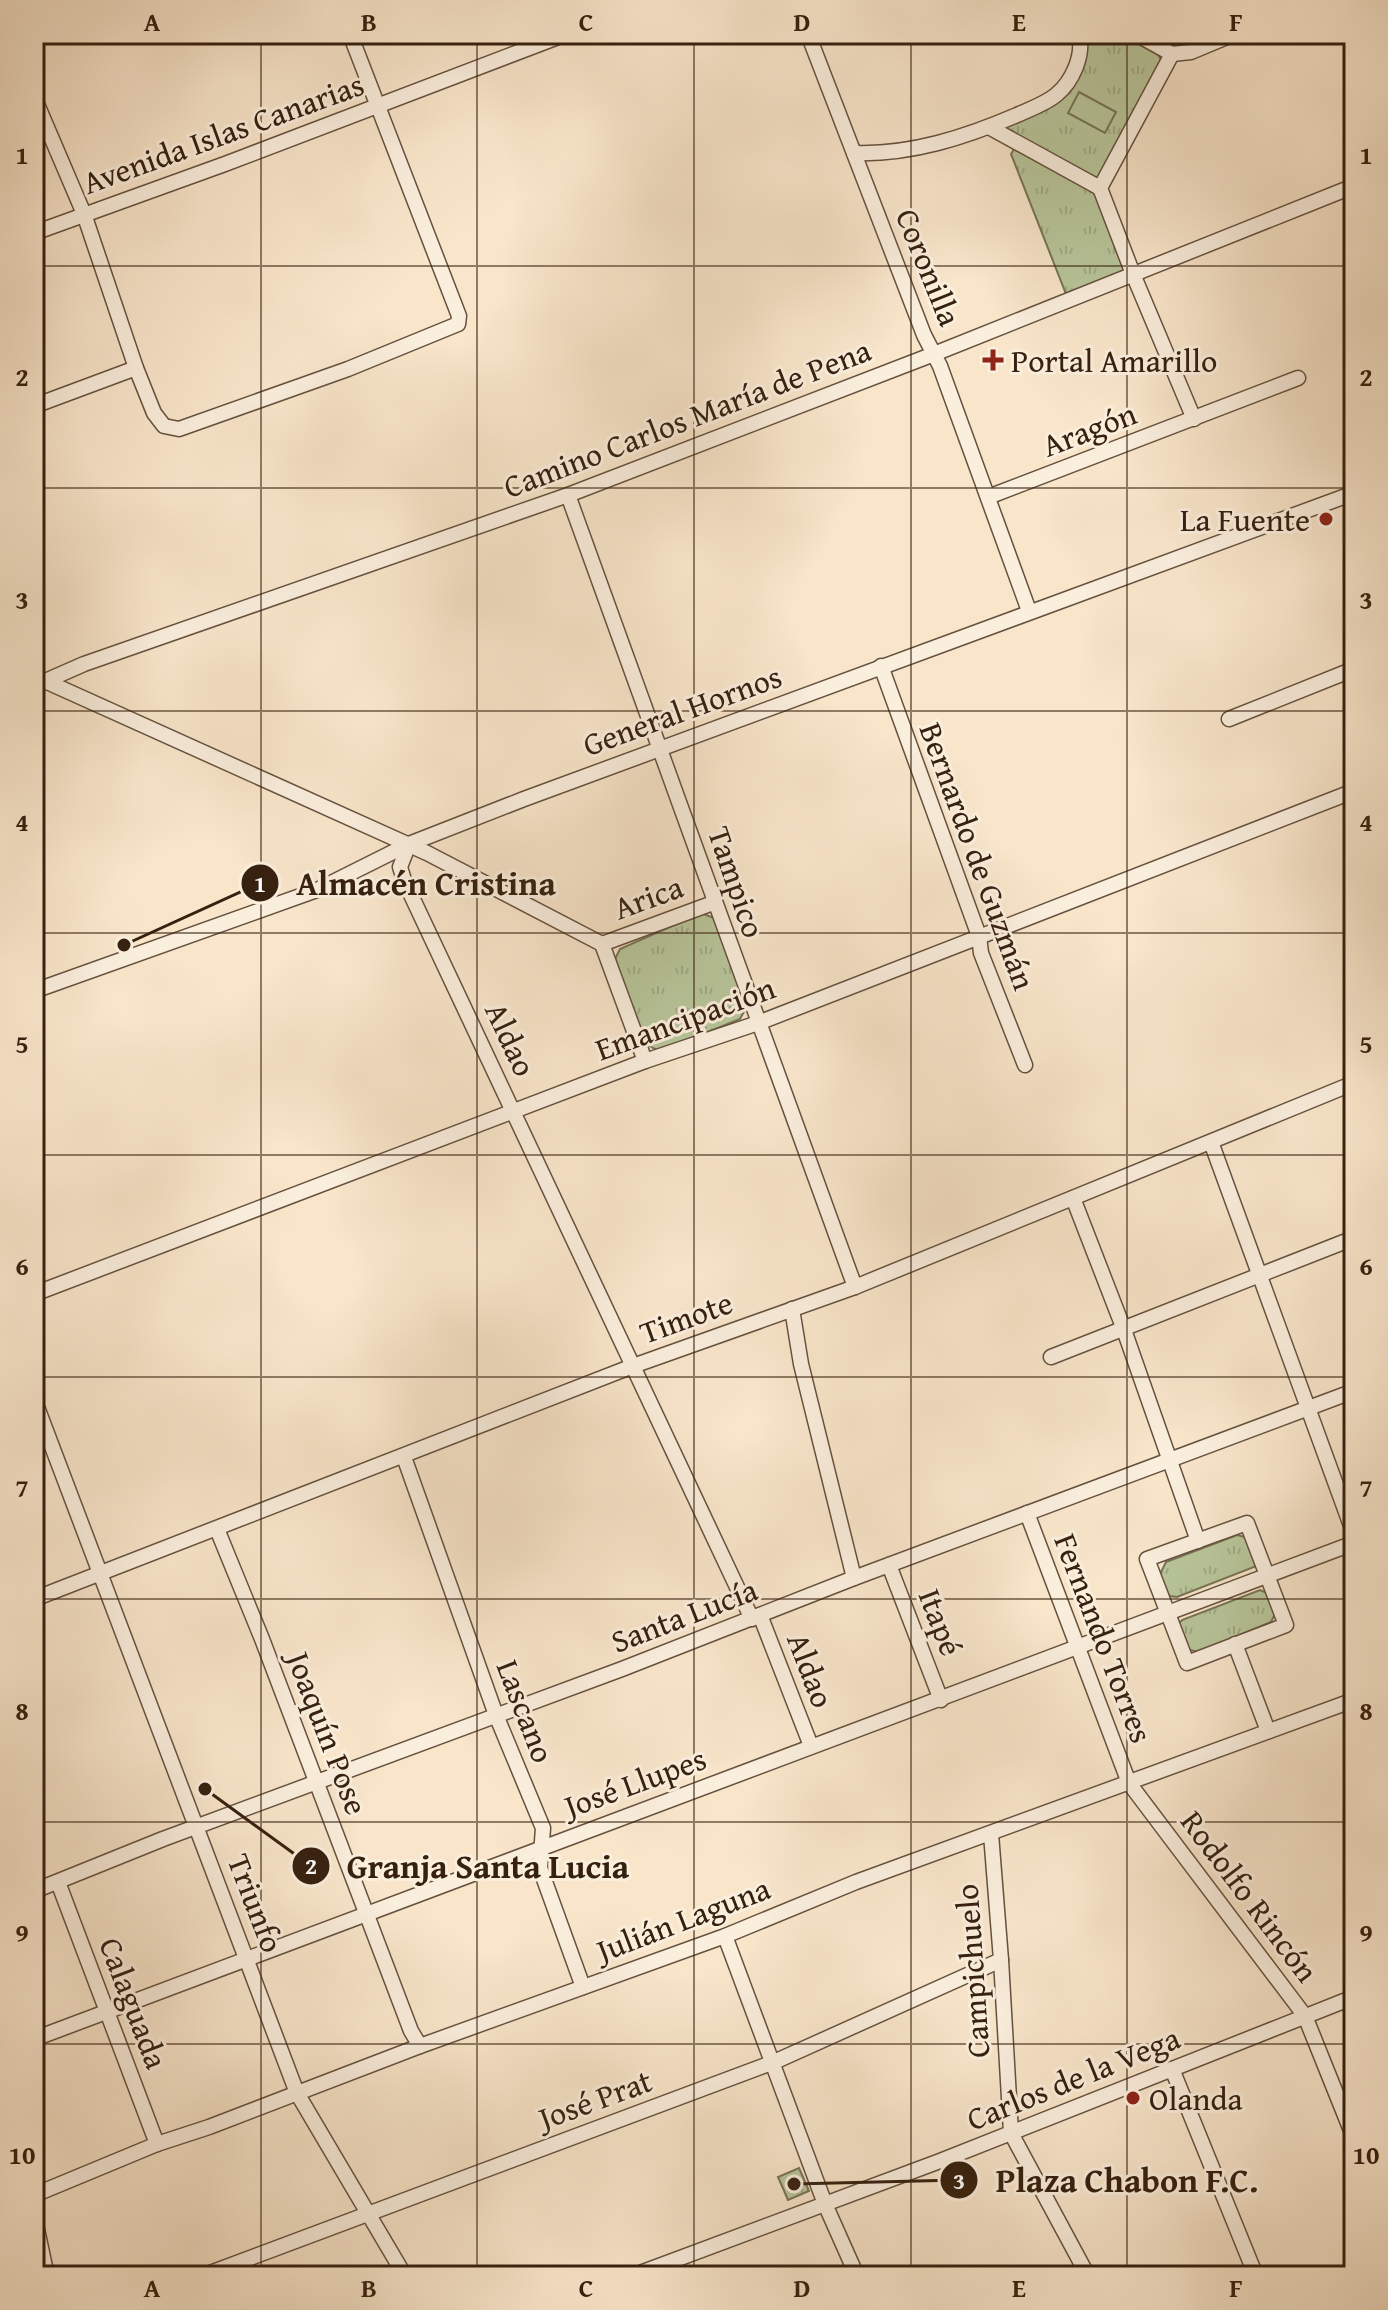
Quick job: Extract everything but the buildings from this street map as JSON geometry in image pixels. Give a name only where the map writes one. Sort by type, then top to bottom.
[{"type":"street","points":[[34,97],[84,214],[136,368],[159,421],[168,429],[179,429],[348,369],[455,326],[459,320],[350,34]]},
{"type":"street","name":"Avenida Islas Canarias","points":[[34,233],[566,34]]},
{"type":"street","name":"Coronilla","points":[[808,34],[934,354],[1029,611]]},
{"type":"street","points":[[854,153],[906,151],[989,127],[1047,102],[1058,94],[1075,68],[1081,52],[1079,34]]},
{"type":"street","points":[[1136,34],[1172,54],[1191,52],[1234,34]]},
{"type":"street","points":[[1100,188],[1172,54]]},
{"type":"street","points":[[989,127],[1100,188],[1194,419]]},
{"type":"street","name":"Camino Carlos María de Pena","points":[[40,684],[84,664],[568,495],[934,354],[1354,186]]},
{"type":"street","points":[[34,406],[136,368]]},
{"type":"street","name":"Aragón","points":[[988,497],[1298,378]]},
{"type":"street","name":"General Hornos","points":[[34,991],[317,890],[409,844],[660,748],[1354,494]]},
{"type":"street","name":"Tampico","points":[[568,495],[713,903],[855,1287]]},
{"type":"street","name":"Bernardo de Guzmán","points":[[881,666],[979,936],[981,953],[1025,1065]]},
{"type":"street","points":[[1229,719],[1354,669]]},
{"type":"street","points":[[40,684],[409,844],[602,944],[645,1061]]},
{"type":"street","name":"Emancipación","points":[[34,1294],[645,1061],[758,1023],[1354,791]]},
{"type":"street","name":"Aldao","points":[[409,844],[400,867],[404,880],[633,1366],[756,1617],[811,1746]]},
{"type":"street","name":"Arica","points":[[602,944],[713,903]]},
{"type":"street","name":"Timote","points":[[34,1599],[633,1366],[855,1287],[1211,1142],[1352,1089]]},
{"type":"street","points":[[1211,1142],[1354,1534]]},
{"type":"street","points":[[1073,1198],[1123,1327],[1198,1541]]},
{"type":"street","points":[[1051,1357],[1354,1238]]},
{"type":"street","points":[[792,1309],[801,1364],[854,1578]]},
{"type":"street","name":"Santa Lucía","points":[[34,1891],[197,1826],[1354,1391]]},
{"type":"street","name":"Triunfo","points":[[34,1399],[297,2093],[405,2276]]},
{"type":"street","name":"Lascano","points":[[404,1457],[496,1715],[543,1828],[540,1868],[583,1987]]},
{"type":"street","name":"Fernando Torres","points":[[1027,1513],[1129,1783]]},
{"type":"street","points":[[1247,1523],[1286,1625],[1187,1663],[1147,1559],[1198,1541],[1247,1523]]},
{"type":"street","name":"Joaquín Pose","points":[[217,1529],[411,2031],[420,2046]]},
{"type":"street","name":"José Llupes","points":[[34,2039],[1354,1543]]},
{"type":"street","name":"Itapé","points":[[889,1565],[941,1700]]},
{"type":"street","points":[[1235,1644],[1268,1731]]},
{"type":"street","name":"Julián Laguna","points":[[34,2195],[157,2144],[725,1936],[856,1882],[1354,1700]]},
{"type":"street","name":"Rodolfo Rincón","points":[[1129,1783],[1305,2016],[1354,2138]]},
{"type":"street","name":"Campichuelo","points":[[991,1834],[1011,2133],[1088,2276]]},
{"type":"street","name":"Calaguada","points":[[58,1882],[157,2144]]},
{"type":"street","points":[[725,1936],[825,2204],[857,2276]]},
{"type":"street","name":"José Prat","points":[[202,2276],[774,2062],[1001,1960]]},
{"type":"street","name":"Carlos de la Vega","points":[[632,2276],[1011,2133],[1354,1997]]},
{"type":"street","points":[[1172,2069],[1256,2276]]},
{"type":"street","points":[[34,2215],[47,2276]]},
{"type":"green space","points":[[1082,34],[1115,34],[1137,39],[1155,50],[1161,60],[1095,180],[1006,129],[1056,104]]},
{"type":"green space","points":[[1079,92],[1116,112],[1105,133],[1068,113]]},
{"type":"green space","points":[[1016,146],[1096,193],[1125,272],[1066,294],[1011,154]]},
{"type":"green space","points":[[701,913],[714,918],[747,1006],[740,1019],[663,1050],[654,1049],[644,1039],[615,959],[620,949]]},
{"type":"green space","points":[[1237,1535],[1245,1537],[1256,1565],[1254,1567],[1177,1597],[1169,1596],[1160,1574],[1166,1562]]},
{"type":"green space","points":[[1260,1590],[1267,1593],[1275,1614],[1271,1622],[1198,1652],[1187,1649],[1179,1624],[1182,1620]]},
{"type":"green space","points":[[799,2168],[809,2191],[788,2200],[778,2177]]},
{"type":"place","name":"Portal Amarillo","points":[[993,360]]},
{"type":"place","name":"La Fuente","points":[[1326,519]]},
{"type":"place","name":"Almacén Cristina","points":[[124,945]]},
{"type":"place","name":"Granja Santa Lucia","points":[[205,1789]]},
{"type":"place","name":"Olanda","points":[[1133,2098]]},
{"type":"place","name":"Plaza Chabon F.C.","points":[[794,2184]]}]
